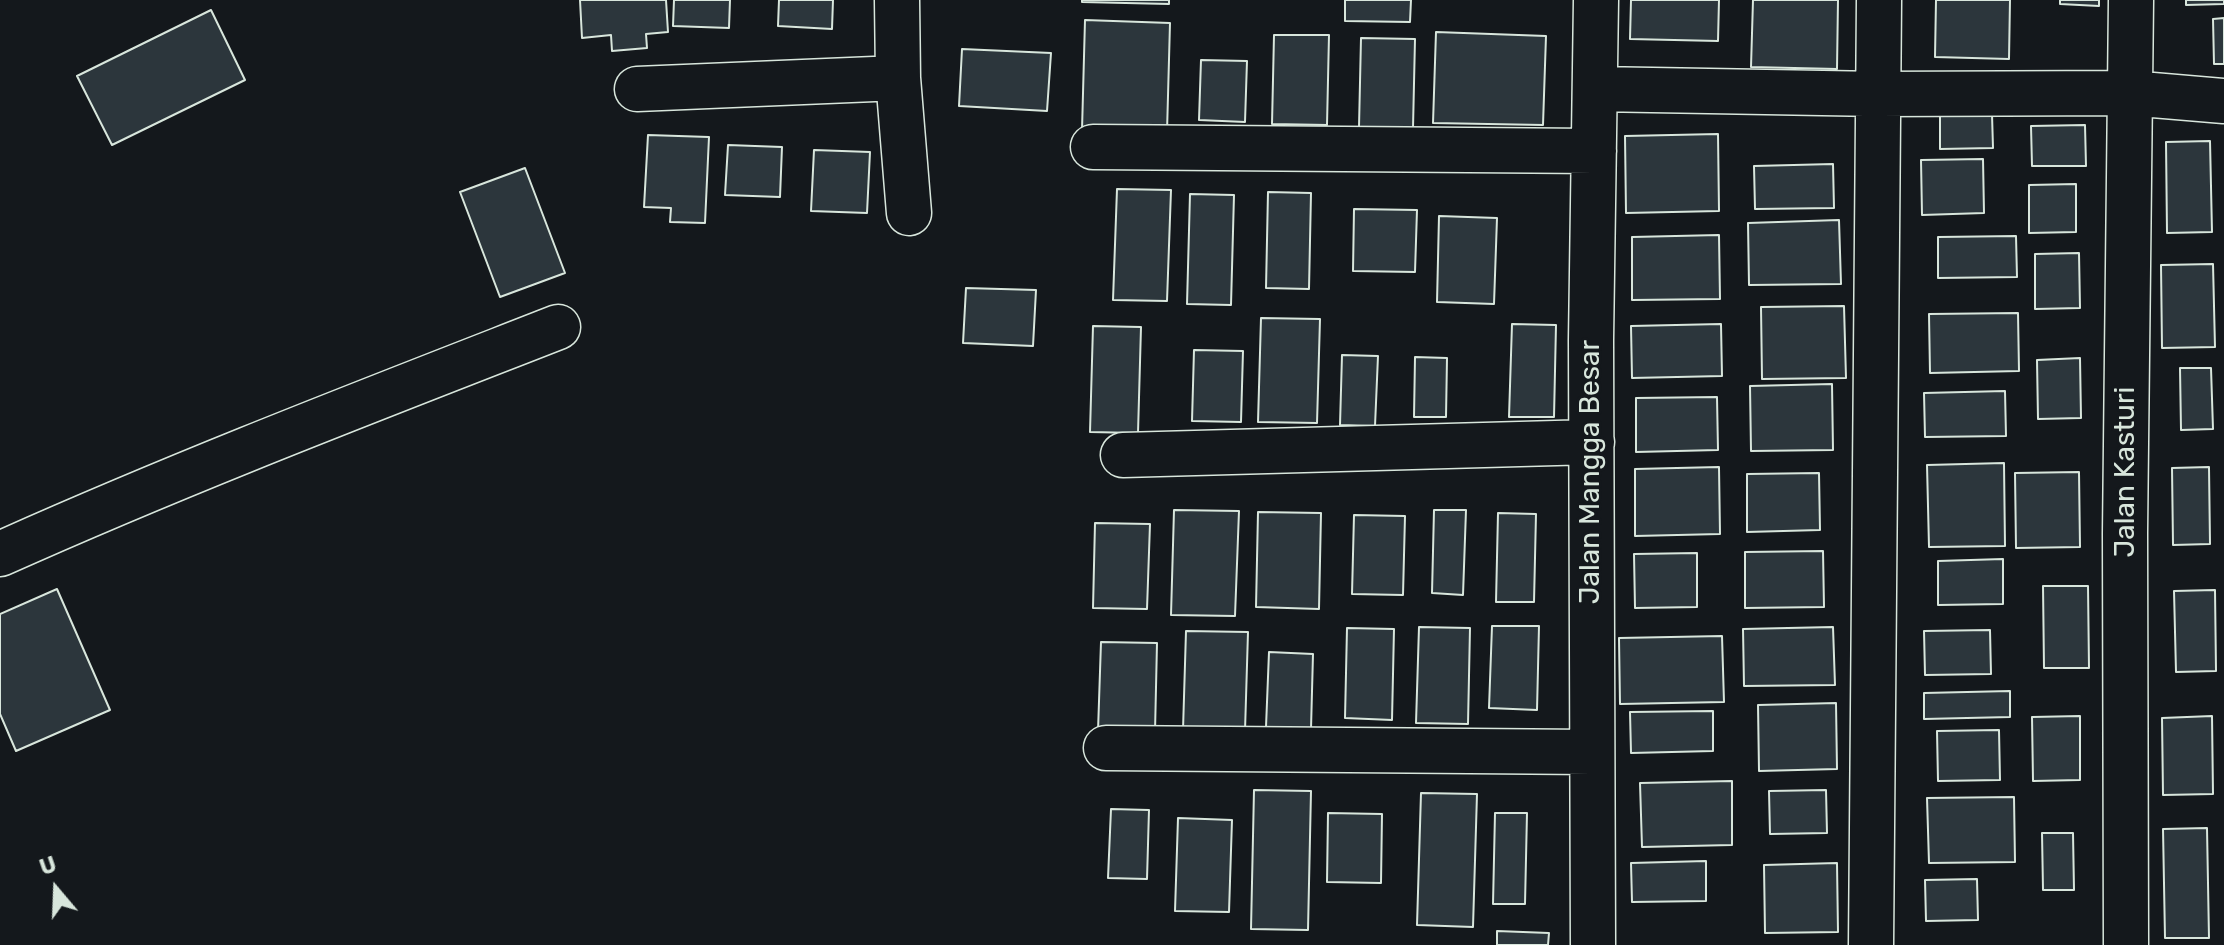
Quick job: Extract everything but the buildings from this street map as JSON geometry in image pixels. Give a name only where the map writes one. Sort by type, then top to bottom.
[{"type":"street","points":[[897,0],[898,78],[909,213]]},
{"type":"street","name":"Jalan Mangga Besar","points":[[1593,945],[1591,752],[1596,0]]},
{"type":"street","points":[[1871,945],[1879,0]]},
{"type":"street","name":"Jalan Kasturi","points":[[2126,945],[2125,533],[2131,0]]},
{"type":"street","points":[[637,89],[898,78]]},
{"type":"street","points":[[1595,89],[1879,94],[2129,93],[2224,101]]},
{"type":"street","points":[[1093,147],[1594,151]]},
{"type":"street","points":[[0,554],[109,505],[558,327]]},
{"type":"street","points":[[1123,455],[1592,442]]},
{"type":"street","points":[[1106,748],[1591,752]]}]
